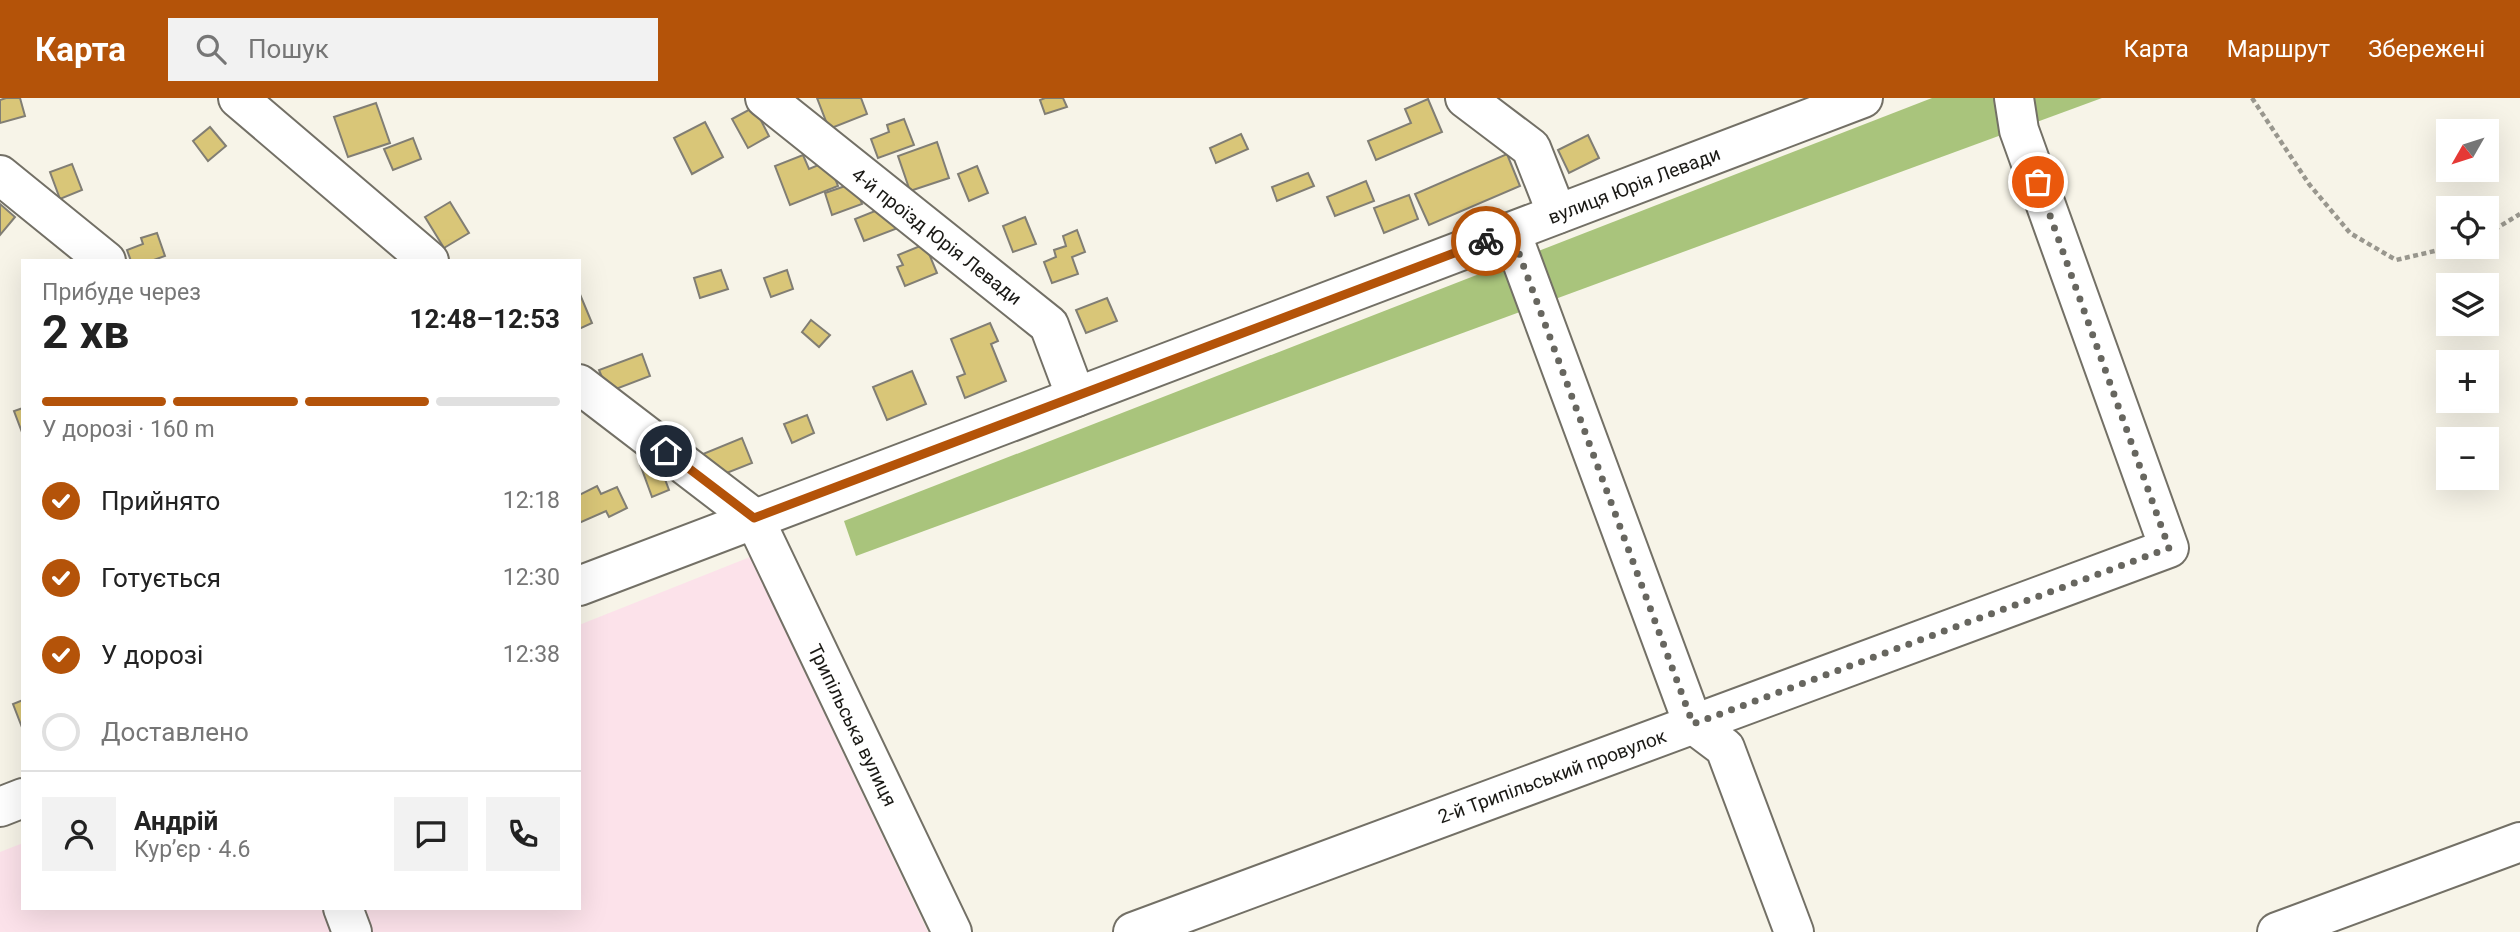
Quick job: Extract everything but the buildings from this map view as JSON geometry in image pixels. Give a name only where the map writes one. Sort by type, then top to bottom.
[{"type":"street","points":[[238,98],[427,259]]},
{"type":"street","name":"4-й проїзд Юрія Левади","points":[[765,98],[1049,325],[1076,397]]},
{"type":"street","points":[[1465,98],[1531,148],[1557,214]]},
{"type":"street","name":"вулиця Юрія Левади","points":[[581,585],[1863,98]]},
{"type":"street","name":"2-й Трипільський провулок","points":[[1133,932],[2169,548],[2019,130],[2014,98]]},
{"type":"street","points":[[0,175],[104,259]]},
{"type":"street","points":[[1511,232],[1693,724],[1725,748],[1794,932]]},
{"type":"street","points":[[581,386],[754,518]]},
{"type":"street","name":"Трипільська вулиця","points":[[754,518],[952,932]]},
{"type":"street","points":[[0,807],[21,799]]},
{"type":"street","points":[[2277,932],[2520,842]]},
{"type":"street","points":[[344,910],[352,932]]},
{"type":"path","points":[[2252,98],[2309,184],[2350,233],[2396,260],[2436,251]]},
{"type":"path","points":[[2499,227],[2520,214]]},
{"type":"shaded area","points":[[750,557],[928,932],[0,932],[0,852],[21,844],[21,910],[581,910],[581,624]]},
{"type":"green space","points":[[1932,98],[2102,98],[856,556],[844,521]]},
{"type":"way so far","points":[[1486,241],[1511,232],[1693,724],[2169,548],[2038,182]]},
{"type":"route","points":[[666,451],[754,518],[1486,241]]}]
